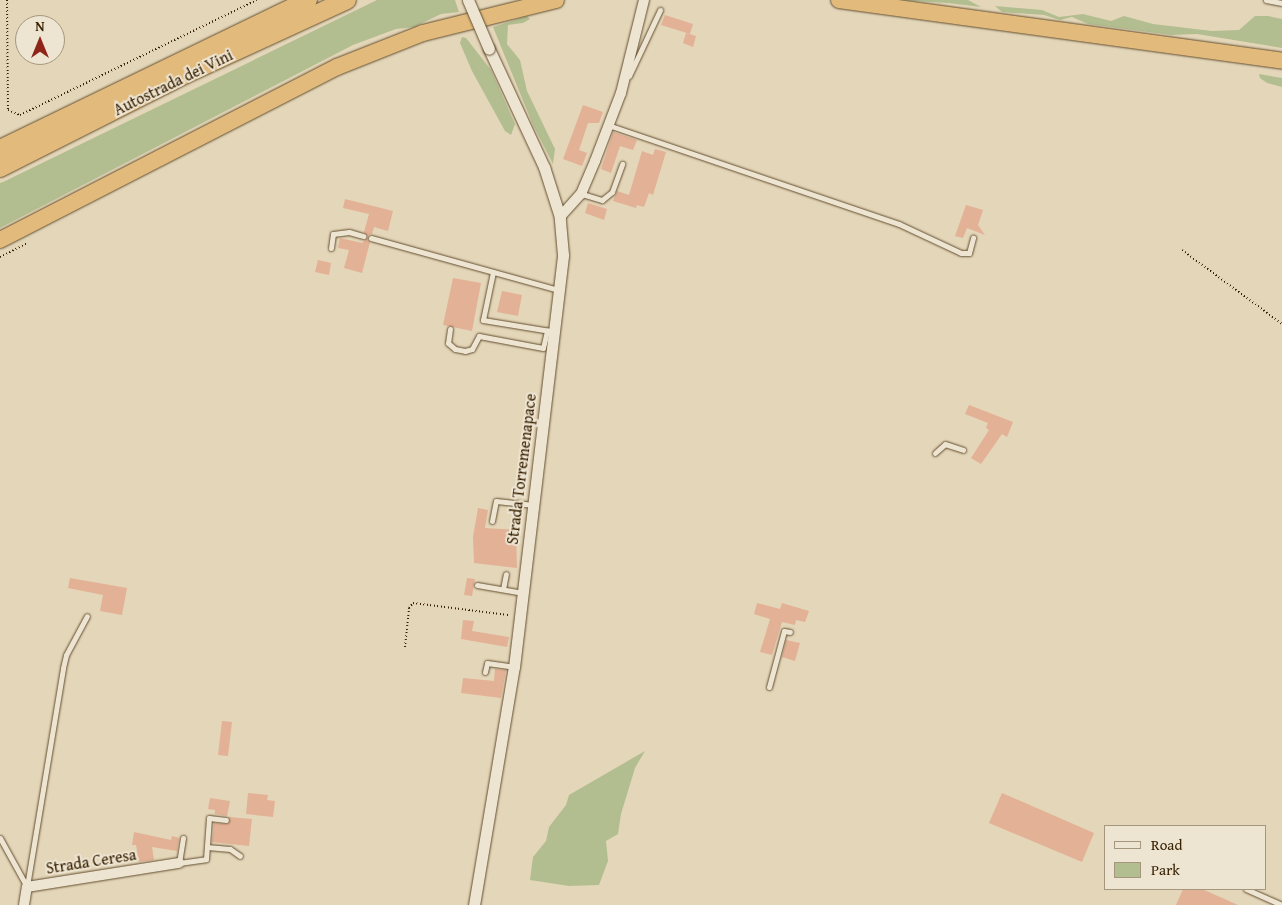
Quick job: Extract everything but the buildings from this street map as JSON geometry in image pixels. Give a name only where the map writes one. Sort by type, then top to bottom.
[{"type":"highway","name":"Autostrada dei Vini","points":[[0,149],[308,0]]},
{"type":"highway","name":"Autostrada dei Vini","points":[[0,168],[186,74],[347,0]]},
{"type":"highway","points":[[0,240],[338,67],[423,33],[556,0]]},
{"type":"highway","points":[[839,0],[1282,61]]},
{"type":"street","name":"Strada Torremenapace","points":[[468,0],[544,167],[560,217],[563,255],[560,290],[551,331],[514,667],[474,905]]},
{"type":"street","points":[[560,217],[581,194],[621,93],[644,0]]},
{"type":"street","name":"Strada Ceresa","points":[[24,905],[27,887],[179,863]]},
{"type":"lane","points":[[1266,0],[1282,3]]},
{"type":"lane","points":[[621,93],[660,10]]},
{"type":"lane","points":[[608,125],[899,224],[961,253],[969,253],[973,238]]},
{"type":"lane","points":[[581,194],[602,200],[612,192],[622,164]]},
{"type":"lane","points":[[331,248],[333,234],[349,232],[363,236]]},
{"type":"lane","points":[[371,238],[560,290]]},
{"type":"lane","points":[[450,329],[448,343],[455,349],[465,351],[472,349],[479,336],[543,348],[551,331],[483,320],[493,272]]},
{"type":"lane","points":[[935,453],[945,444],[963,450]]},
{"type":"lane","points":[[492,521],[496,501],[533,505]]},
{"type":"lane","points":[[504,589],[506,574]]},
{"type":"lane","points":[[477,585],[523,593]]},
{"type":"lane","points":[[27,887],[63,668],[66,655],[87,616]]},
{"type":"lane","points":[[769,687],[784,631],[790,632]]},
{"type":"lane","points":[[485,672],[487,663],[514,667]]},
{"type":"lane","points":[[183,838],[179,863],[206,859],[209,818],[226,820]]},
{"type":"lane","points":[[0,838],[27,887]]},
{"type":"lane","points":[[207,847],[230,849],[240,856]]},
{"type":"lane","points":[[1248,890],[1282,905]]},
{"type":"path","points":[[7,0],[8,110],[20,115],[257,0]]},
{"type":"path","points":[[0,256],[28,243]]},
{"type":"path","points":[[1182,250],[1282,324]]},
{"type":"path","points":[[405,647],[409,608],[413,604],[520,617]]},
{"type":"green space","points":[[377,0],[455,0],[459,12],[441,14],[414,27],[396,29],[353,45],[0,228],[0,183]]},
{"type":"green space","points":[[896,0],[968,0],[981,7],[948,3]]},
{"type":"green space","points":[[995,6],[1042,10],[1059,17],[1083,14],[1111,21],[1124,16],[1153,24],[1212,31],[1239,30],[1255,16],[1268,16],[1282,19],[1282,48],[1197,34],[1171,35],[1088,24],[1072,17],[1060,20],[1044,15],[1002,12]]},
{"type":"green space","points":[[527,16],[530,19],[523,23],[508,25],[507,44],[520,60],[527,91],[555,149],[553,164],[533,125],[493,27]]},
{"type":"green space","points":[[462,37],[466,38],[491,70],[515,124],[511,135],[505,131],[472,71],[460,43]]},
{"type":"green space","points":[[1259,74],[1282,78],[1282,87],[1267,83],[1260,78]]},
{"type":"green space","points":[[645,751],[635,768],[621,814],[618,834],[606,841],[608,861],[599,885],[569,886],[530,880],[533,857],[546,841],[549,827],[566,805],[569,795]]}]
